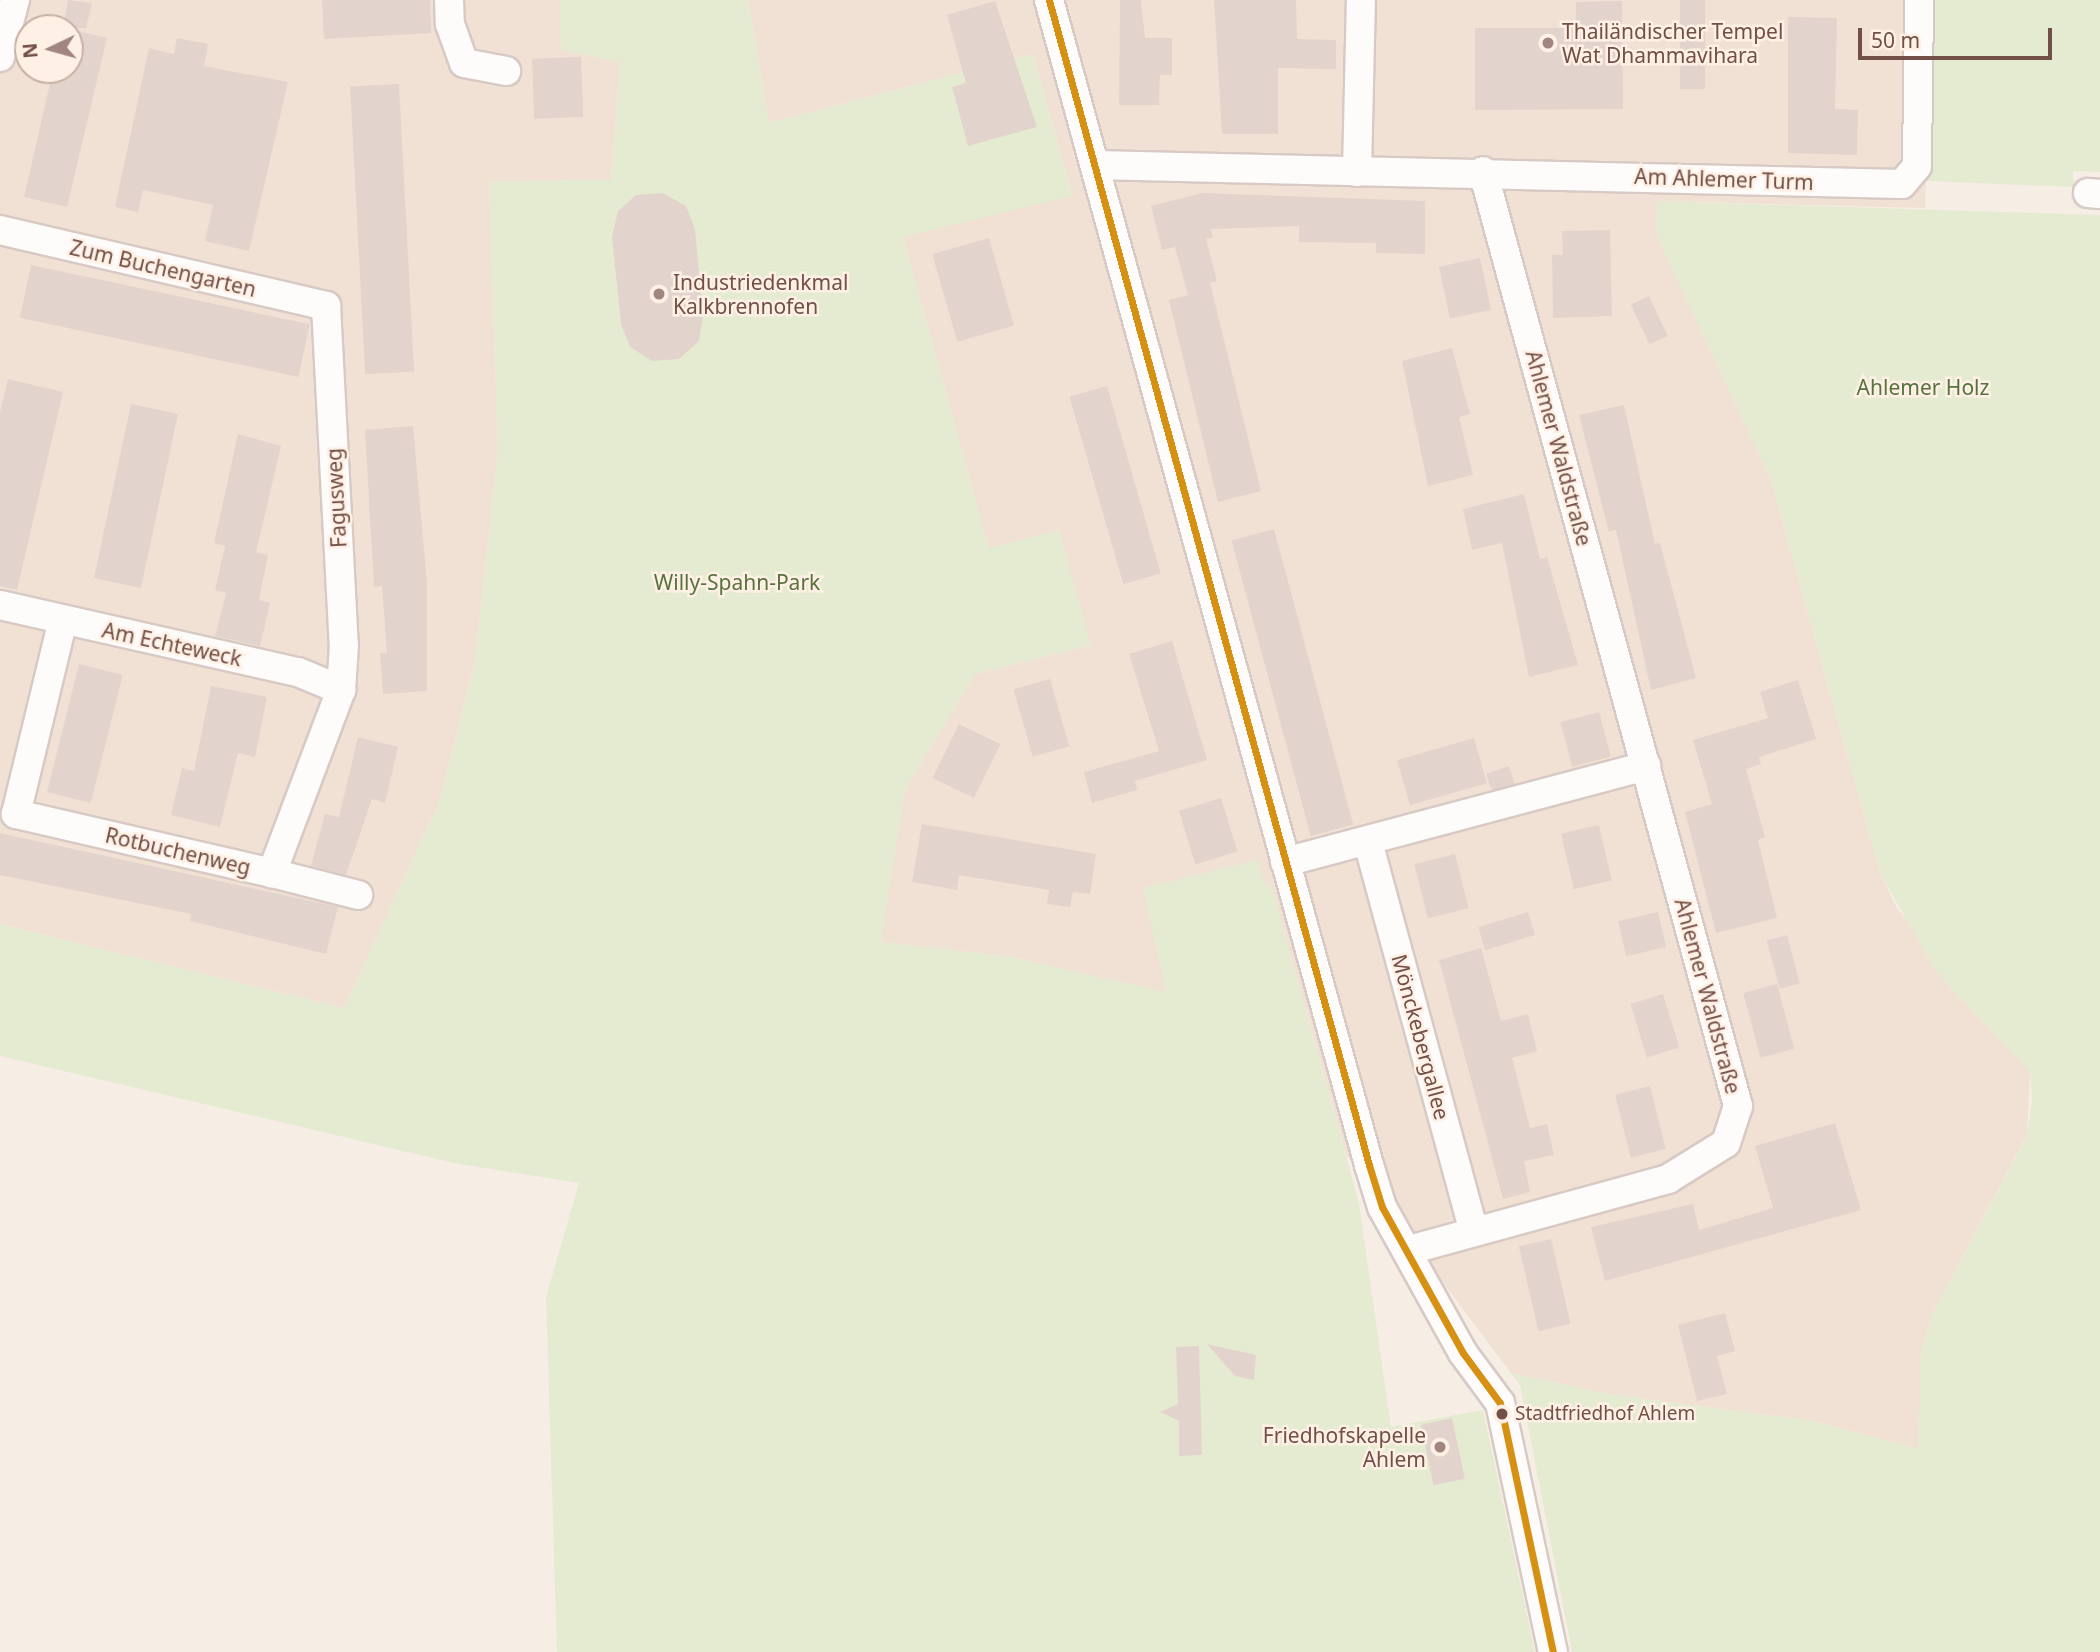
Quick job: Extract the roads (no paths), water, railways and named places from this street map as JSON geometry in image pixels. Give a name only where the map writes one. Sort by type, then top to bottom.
[{"type":"street","points":[[0,57],[15,0]]},
{"type":"street","points":[[449,0],[464,63],[506,71]]},
{"type":"street","points":[[1049,0],[1381,1207],[1409,1250],[1463,1353],[1500,1403],[1553,1652]]},
{"type":"street","points":[[1357,172],[1361,0]]},
{"type":"street","name":"Am Ahlemer Turm","points":[[1095,164],[1357,172],[1483,171],[1902,184],[1917,166],[1919,0]]},
{"type":"street","name":"Ahlemer Waldstraße","points":[[1409,1250],[1668,1179],[1726,1143],[1738,1106],[1483,171]]},
{"type":"street","name":"Zum Buchengarten","points":[[0,230],[326,306]]},
{"type":"street","name":"Fagusweg","points":[[326,306],[344,645],[341,690]]},
{"type":"street","name":"Am Echteweck","points":[[0,605],[308,674],[341,690]]},
{"type":"street","name":"Rotbuchenweg","points":[[63,620],[8,813],[272,873],[341,690]]},
{"type":"street","points":[[1285,862],[1646,766]]},
{"type":"street","name":"Mönckebergallee","points":[[1368,842],[1474,1232]]},
{"type":"street","points":[[272,873],[358,895]]},
{"type":"place","name":"Thailändischer Tempel Wat Dhammavihara","points":[[1548,43]]},
{"type":"place","name":"Industriedenkmal Kalkbrennofen","points":[[659,294]]},
{"type":"place","name":"Stadtfriedhof Ahlem","points":[[1502,1414]]},
{"type":"place","name":"Friedhofskapelle Ahlem","points":[[1440,1447]]},
{"type":"park label","name":"Ahlemer Holz","points":[[1923,387]]},
{"type":"park label","name":"Willy-Spahn-Park","points":[[737,582]]}]
